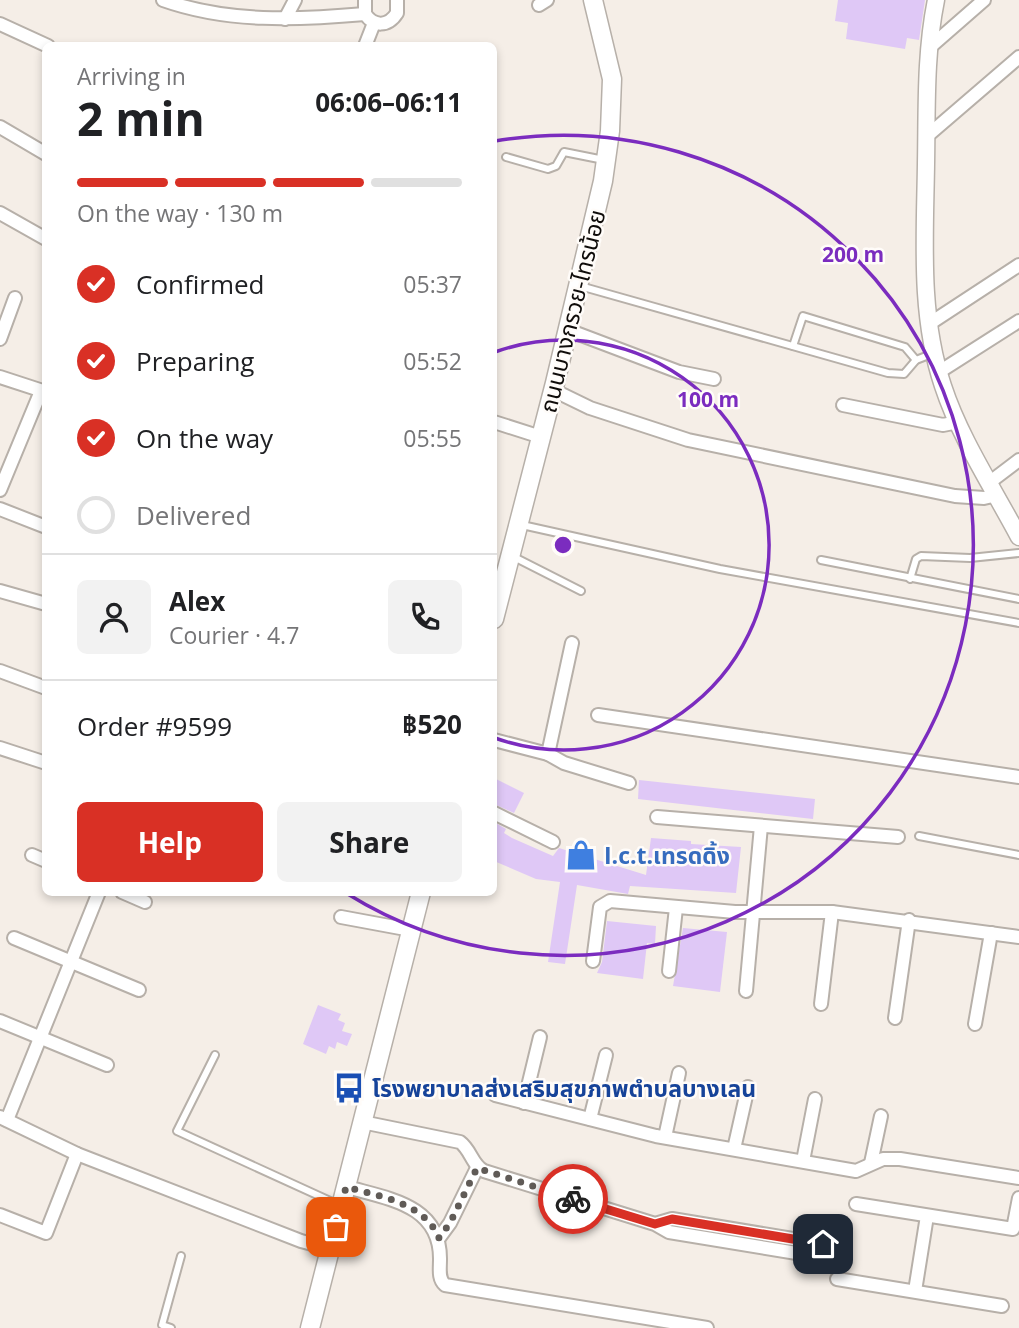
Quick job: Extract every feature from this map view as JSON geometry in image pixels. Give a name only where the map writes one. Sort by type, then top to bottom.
[{"type":"main road","name":"ถนนบางกรวย-ไทรน้อย","points":[[497,591],[499,573],[510,555],[520,524],[554,390],[606,161],[612,79],[593,0]]},
{"type":"main road","points":[[310,1328],[420,896]]},
{"type":"street","points":[[163,0],[183,7],[246,18],[370,19],[388,23],[397,13],[397,0]]},
{"type":"street","points":[[285,19],[295,0]]},
{"type":"street","points":[[365,0],[370,19],[366,42]]},
{"type":"street","points":[[936,0],[929,48],[926,136],[925,286],[929,324],[939,372],[958,422],[1019,537]]},
{"type":"street","points":[[929,48],[984,0]]},
{"type":"street","points":[[0,24],[42,43]]},
{"type":"street","points":[[926,136],[1019,57]]},
{"type":"street","points":[[0,127],[42,152]]},
{"type":"street","points":[[0,213],[42,237]]},
{"type":"street","points":[[929,324],[1019,265]]},
{"type":"street","points":[[0,339],[15,298]]},
{"type":"street","points":[[939,372],[1019,321]]},
{"type":"street","points":[[568,330],[679,372],[714,379]]},
{"type":"street","points":[[0,377],[42,392]]},
{"type":"street","points":[[554,390],[590,408],[688,440],[955,496],[984,498],[1019,460]]},
{"type":"street","points":[[0,490],[42,394]]},
{"type":"street","points":[[843,405],[934,424],[958,422]]},
{"type":"street","points":[[497,423],[541,438]]},
{"type":"street","points":[[0,509],[42,525]]},
{"type":"street","points":[[0,591],[42,603]]},
{"type":"street","points":[[548,754],[572,643]]},
{"type":"street","points":[[0,671],[42,687]]},
{"type":"street","points":[[598,715],[1019,777]]},
{"type":"street","points":[[497,741],[548,754],[564,763],[629,783]]},
{"type":"street","points":[[0,748],[42,762]]},
{"type":"street","points":[[497,814],[553,842]]},
{"type":"street","points":[[657,817],[898,837]]},
{"type":"street","points":[[746,991],[761,826]]},
{"type":"street","points":[[32,855],[42,859]]},
{"type":"street","points":[[97,896],[41,1038],[4,1119],[77,1154],[301,1241],[331,1248]]},
{"type":"street","points":[[131,896],[145,902]]},
{"type":"street","points":[[593,961],[600,907],[610,901],[676,908],[832,912],[909,920],[1019,937]]},
{"type":"street","points":[[669,971],[676,908]]},
{"type":"street","points":[[821,1004],[832,912]]},
{"type":"street","points":[[341,917],[411,930]]},
{"type":"street","points":[[895,1018],[909,920]]},
{"type":"street","points":[[975,1024],[991,933]]},
{"type":"street","points":[[14,938],[139,990]]},
{"type":"street","points":[[0,1021],[107,1065]]},
{"type":"street","points":[[524,1103],[540,1037]]},
{"type":"street","points":[[590,1119],[606,1055]]},
{"type":"street","points":[[665,1138],[679,1073]]},
{"type":"street","points":[[734,1149],[748,1087]]},
{"type":"street","points":[[495,1096],[665,1138],[856,1171],[871,1164],[900,1158],[1019,1178]]},
{"type":"street","points":[[803,1161],[815,1099]]},
{"type":"street","points":[[871,1164],[881,1116]]},
{"type":"street","points":[[362,1122],[460,1142],[467,1148],[477,1168],[655,1224],[669,1231],[821,1257],[825,1254],[823,1244],[672,1219],[655,1224]]},
{"type":"street","points":[[0,1216],[46,1233],[77,1154]]},
{"type":"street","points":[[439,1238],[450,1223],[477,1168]]},
{"type":"street","points":[[346,1187],[398,1202],[421,1214],[436,1230],[439,1238],[440,1276],[445,1286],[707,1328]]},
{"type":"street","points":[[856,1204],[1013,1229],[1019,1197]]},
{"type":"street","points":[[915,1291],[927,1216]]},
{"type":"street","points":[[837,1279],[1002,1306]]},
{"type":"lane","points":[[506,157],[548,169],[556,166],[564,152],[606,161]]},
{"type":"lane","points":[[579,286],[904,374],[916,360],[935,353]]},
{"type":"lane","points":[[793,346],[803,316],[905,347],[916,360]]},
{"type":"lane","points":[[520,524],[720,569],[1019,622]]},
{"type":"lane","points":[[910,579],[916,559],[922,556],[970,558],[1019,553]]},
{"type":"lane","points":[[510,555],[581,591]]},
{"type":"lane","points":[[821,560],[1019,599]]},
{"type":"lane","points":[[919,836],[1019,855]]},
{"type":"lane","points":[[215,1055],[177,1131],[341,1206]]},
{"type":"lane","points":[[171,1328],[162,1325],[181,1256]]},
{"type":"building","points":[[838,0],[925,0],[919,40],[907,38],[905,49],[846,39],[848,23],[835,21]]},
{"type":"building","points":[[497,780],[524,793],[514,813],[497,805]]},
{"type":"building","points":[[639,780],[815,799],[813,819],[638,799]]},
{"type":"building","points":[[497,824],[506,829],[504,833],[512,838],[553,856],[559,848],[646,875],[651,838],[741,847],[736,893],[630,886],[628,894],[577,885],[565,964],[548,962],[560,882],[536,879],[497,862]]},
{"type":"building","points":[[607,921],[656,926],[655,944],[647,943],[643,979],[597,973],[602,962]]},
{"type":"building","points":[[683,928],[727,932],[720,992],[673,986]]},
{"type":"building","points":[[318,1005],[341,1014],[338,1020],[345,1023],[342,1031],[352,1034],[347,1046],[337,1042],[335,1049],[329,1046],[326,1054],[303,1044]]},
{"type":"way so far","points":[[336,1227],[346,1187],[398,1202],[421,1214],[436,1230],[439,1238],[450,1223],[477,1168],[573,1199]]},
{"type":"place","name":"I.c.t.เทรดดิ้ง","points":[[581,855]]},
{"type":"place","name":"โรงพยาบาลส่งเสริมสุขภาพตำบลบางเลน","points":[[349,1088]]},
{"type":"route","points":[[573,1199],[655,1224],[672,1219],[823,1244]]}]
